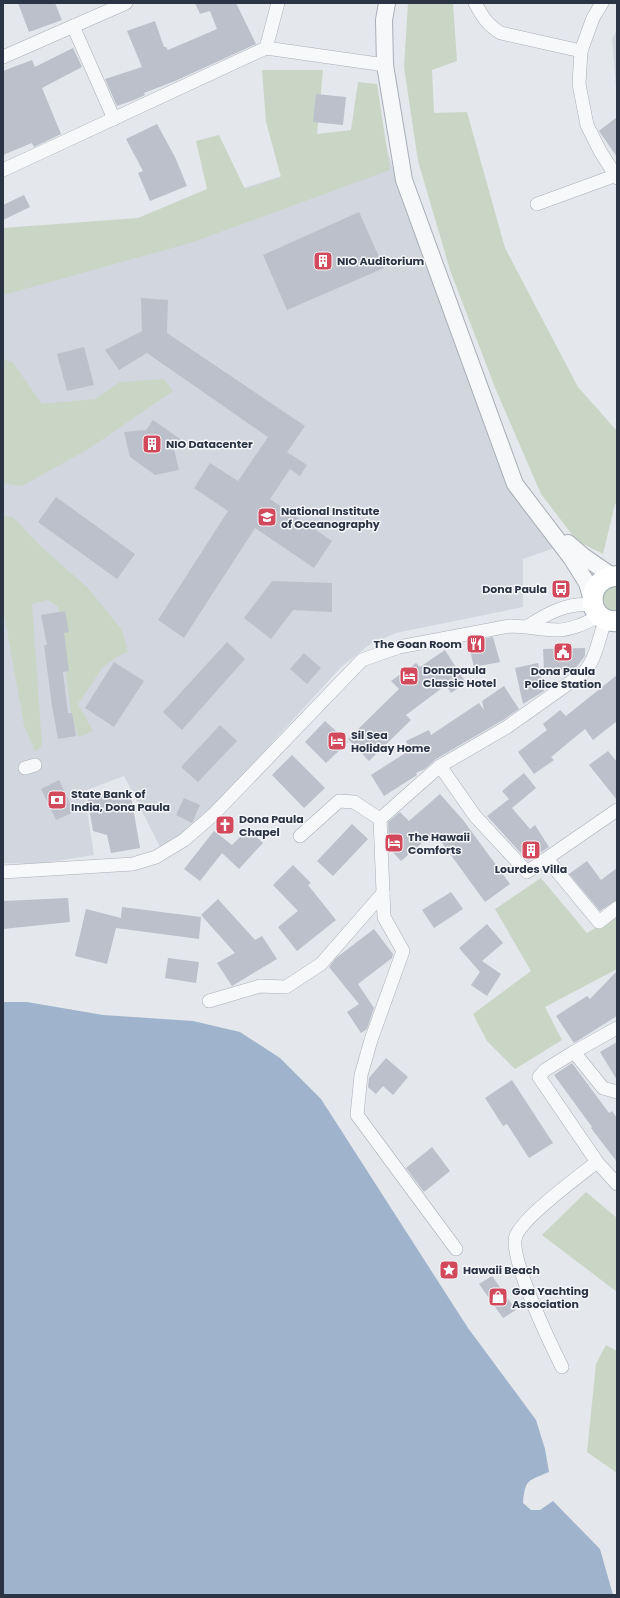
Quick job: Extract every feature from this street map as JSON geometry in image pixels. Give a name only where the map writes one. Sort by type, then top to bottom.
[{"type":"main road","points":[[602,612],[595,587],[605,578],[614,576]]},
{"type":"street","points":[[3,57],[126,3]]},
{"type":"street","points":[[266,48],[278,3]]},
{"type":"street","points":[[380,819],[440,766],[507,727],[582,674],[593,660],[600,632],[602,612],[587,583],[572,560],[515,484],[404,180],[386,66],[384,20],[387,3]]},
{"type":"street","points":[[475,3],[483,18],[492,28],[500,33],[581,50]]},
{"type":"street","points":[[537,204],[616,177],[587,125],[579,84],[581,50],[593,18],[602,3]]},
{"type":"street","points":[[73,26],[114,119]]},
{"type":"street","points":[[3,170],[266,48],[386,66]]},
{"type":"street","points":[[515,484],[565,540],[583,556],[614,576]]},
{"type":"street","points":[[528,626],[545,614],[582,604],[602,612]]},
{"type":"street","points":[[3,872],[133,864],[156,856],[184,840],[213,816],[362,660],[398,647],[510,626],[528,626],[559,630],[579,625],[602,612]]},
{"type":"street","points":[[440,766],[475,816],[527,872],[617,810]]},
{"type":"street","points":[[300,836],[339,800],[354,802],[380,819]]},
{"type":"street","points":[[380,819],[384,917],[403,950],[370,1040],[361,1075],[357,1115],[456,1249]]},
{"type":"street","points":[[547,859],[599,922],[617,908]]},
{"type":"street","points":[[209,1001],[260,986],[286,987],[321,964],[383,893]]},
{"type":"street","points":[[617,1028],[545,1070],[539,1077],[597,1162],[617,1184]]},
{"type":"street","points":[[574,1052],[603,1088],[617,1092]]},
{"type":"street","points":[[562,1367],[537,1315],[521,1269],[517,1251],[516,1236],[527,1220],[597,1162]]},
{"type":"shaded area","points":[[617,30],[617,99],[612,39]]},
{"type":"shaded area","name":"National Institute of Oceanography","points":[[385,143],[397,182],[508,486],[554,548],[523,559],[523,607],[396,633],[369,645],[341,667],[199,823],[182,835],[160,847],[124,776],[84,791],[94,855],[37,864],[3,863],[3,232],[137,222]]},
{"type":"green space","points":[[408,3],[453,3],[457,61],[432,70],[434,113],[467,112],[505,248],[578,387],[617,431],[617,504],[615,504],[603,554],[577,541],[541,494],[496,390],[450,270],[418,161],[404,67]]},
{"type":"green space","points":[[262,70],[323,70],[317,134],[351,130],[358,82],[377,84],[390,170],[190,243],[3,295],[3,228],[138,218],[207,189],[196,141],[219,135],[245,189],[281,177],[266,122]]},
{"type":"green space","points":[[3,359],[13,363],[42,404],[95,399],[120,382],[164,379],[173,391],[90,448],[22,486],[3,483]]},
{"type":"green space","points":[[3,516],[13,517],[38,544],[88,588],[122,630],[128,652],[116,657],[103,667],[78,704],[93,731],[79,737],[72,721],[58,607],[48,600],[32,604],[42,746],[35,751],[24,725],[3,608]]},
{"type":"green space","points":[[617,583],[617,613],[609,611],[602,604],[604,589]]},
{"type":"green space","points":[[541,878],[587,933],[617,915],[617,969],[545,1007],[562,1040],[515,1069],[487,1041],[473,1014],[531,971],[495,909]]},
{"type":"green space","points":[[586,1192],[617,1218],[617,1292],[542,1235]]},
{"type":"green space","points":[[606,1345],[617,1351],[617,1473],[587,1452],[596,1364]]},
{"type":"water","points":[[3,1002],[27,1002],[103,1015],[193,1021],[240,1032],[280,1058],[321,1099],[468,1328],[536,1420],[545,1449],[549,1472],[532,1479],[529,1482],[525,1489],[523,1503],[531,1510],[540,1510],[553,1501],[600,1549],[613,1595],[3,1595]]},
{"type":"building","points":[[18,3],[55,3],[62,20],[29,32]]},
{"type":"building","points":[[195,3],[236,3],[256,44],[175,81],[144,93],[145,95],[134,100],[117,106],[105,79],[142,67],[127,31],[155,21],[164,47],[168,50],[217,29],[210,11],[200,14]]},
{"type":"building","points":[[73,48],[82,67],[42,88],[61,134],[34,147],[32,143],[3,155],[3,71],[32,60],[35,67]]},
{"type":"building","points":[[316,94],[346,97],[343,125],[313,122]]},
{"type":"building","points":[[617,117],[617,157],[599,131]]},
{"type":"building","points":[[157,124],[175,157],[187,186],[150,201],[138,173],[143,171],[126,139]]},
{"type":"building","points":[[24,195],[30,207],[3,220],[3,205]]},
{"type":"building","name":"NIO Auditorium","points":[[359,212],[384,268],[287,310],[263,255]]},
{"type":"building","points":[[141,298],[168,300],[167,333],[305,426],[287,452],[307,465],[300,476],[290,469],[270,499],[332,541],[314,568],[255,528],[184,638],[158,620],[228,511],[194,488],[210,463],[238,481],[268,437],[147,353],[119,370],[105,350],[142,331]]},
{"type":"building","points":[[84,347],[94,385],[67,391],[57,354]]},
{"type":"building","name":"NIO Datacenter","points":[[153,420],[180,439],[174,449],[179,470],[155,475],[130,457],[124,432],[146,430]]},
{"type":"building","points":[[56,497],[135,554],[117,579],[38,522]]},
{"type":"building","points":[[272,581],[332,583],[332,612],[293,610],[271,639],[244,618]]},
{"type":"building","points":[[65,611],[69,632],[64,633],[69,671],[63,672],[68,713],[72,713],[76,736],[58,739],[44,645],[47,645],[41,615]]},
{"type":"building","points":[[493,637],[500,662],[474,667],[468,642]]},
{"type":"building","points":[[227,642],[245,659],[182,730],[163,712]]},
{"type":"building","points":[[585,648],[585,656],[575,669],[544,670],[543,649]]},
{"type":"building","points":[[445,650],[466,683],[451,693],[446,685],[406,715],[411,720],[369,761],[348,739],[399,689],[391,681],[416,663],[420,667]]},
{"type":"building","points":[[304,653],[321,668],[307,684],[290,669]]},
{"type":"building","points":[[114,662],[144,681],[114,727],[85,708]]},
{"type":"building","points":[[538,663],[544,691],[523,704],[515,668]]},
{"type":"building","points":[[617,675],[617,721],[593,740],[585,729],[551,757],[554,760],[534,774],[518,752],[547,730],[543,724],[560,710],[566,716]]},
{"type":"building","points":[[504,686],[519,709],[436,759],[425,769],[416,773],[417,775],[384,796],[371,775],[410,750],[406,741],[429,730],[431,735],[479,703],[484,710],[482,701]]},
{"type":"building","points":[[325,721],[348,742],[326,763],[305,742]]},
{"type":"building","points":[[220,725],[237,741],[198,782],[181,767]]},
{"type":"building","points":[[608,751],[617,762],[617,800],[589,765]]},
{"type":"building","points":[[292,755],[325,788],[304,808],[272,775]]},
{"type":"building","points":[[524,773],[536,788],[512,808],[530,829],[535,825],[549,847],[528,861],[487,816],[509,799],[502,791]]},
{"type":"building","name":"State Bank of India, Dona Paula","points":[[59,780],[74,812],[56,820],[41,789]]},
{"type":"building","points":[[130,790],[140,848],[111,853],[107,835],[93,831],[87,797]]},
{"type":"building","points":[[440,794],[463,820],[510,884],[485,902],[440,840],[437,842],[431,835],[401,861],[389,848],[388,822],[400,812],[409,821]]},
{"type":"building","points":[[184,798],[200,805],[192,823],[176,815]]},
{"type":"building","points":[[352,824],[368,839],[333,876],[317,861]]},
{"type":"building","points":[[248,829],[263,843],[239,869],[222,853],[200,881],[184,869],[214,831],[232,845]]},
{"type":"building","points":[[587,861],[601,880],[617,868],[617,900],[600,911],[569,874]]},
{"type":"building","points":[[293,865],[311,883],[308,885],[336,920],[297,951],[278,927],[298,911],[273,885]]},
{"type":"building","points":[[451,892],[463,909],[434,928],[422,910]]},
{"type":"building","points":[[68,898],[70,922],[3,929],[3,901]]},
{"type":"building","points":[[218,899],[255,940],[262,936],[277,959],[232,986],[217,963],[235,953],[201,915]]},
{"type":"building","points":[[122,907],[201,917],[199,939],[116,928],[107,964],[75,956],[86,909],[121,918]]},
{"type":"building","points":[[487,924],[503,943],[482,961],[501,974],[487,996],[471,985],[480,972],[459,948]]},
{"type":"building","points":[[374,929],[393,954],[392,958],[358,984],[374,1008],[367,1029],[361,1033],[347,1012],[359,1004],[329,967],[336,958]]},
{"type":"building","points":[[168,958],[199,962],[196,983],[165,978]]},
{"type":"building","points":[[617,971],[617,1016],[574,1043],[556,1016],[587,996],[590,999]]},
{"type":"building","points":[[617,1042],[617,1080],[600,1052]]},
{"type":"building","points":[[386,1058],[408,1077],[393,1095],[383,1086],[376,1094],[368,1087],[369,1078]]},
{"type":"building","points":[[572,1063],[609,1113],[612,1111],[617,1118],[617,1162],[554,1075]]},
{"type":"building","points":[[512,1080],[553,1143],[529,1158],[507,1124],[503,1126],[485,1098]]},
{"type":"building","points":[[432,1147],[450,1171],[424,1192],[406,1168]]},
{"type":"building","name":"Goa Yachting Association","points":[[492,1276],[516,1310],[503,1318],[479,1284]]},
{"type":"place","name":"NIO Auditorium","points":[[323,261]]},
{"type":"place","name":"NIO Datacenter","points":[[152,444]]},
{"type":"place","name":"National Institute of Oceanography","points":[[267,517]]},
{"type":"place","name":"Dona Paula","points":[[561,589]]},
{"type":"place","name":"The Goan Room","points":[[476,644]]},
{"type":"place","name":"Dona Paula Police Station","points":[[563,652]]},
{"type":"place","name":"Donapaula Classic Hotel","points":[[409,676]]},
{"type":"place","name":"Sil Sea Holiday Home","points":[[337,741]]},
{"type":"place","name":"State Bank of India, Dona Paula","points":[[57,800]]},
{"type":"place","name":"Dona Paula Chapel","points":[[225,825]]},
{"type":"place","name":"The Hawaii Comforts","points":[[394,843]]},
{"type":"place","name":"Lourdes Villa","points":[[531,850]]},
{"type":"place","name":"Hawaii Beach","points":[[449,1270]]},
{"type":"place","name":"Goa Yachting Association","points":[[498,1297]]}]
